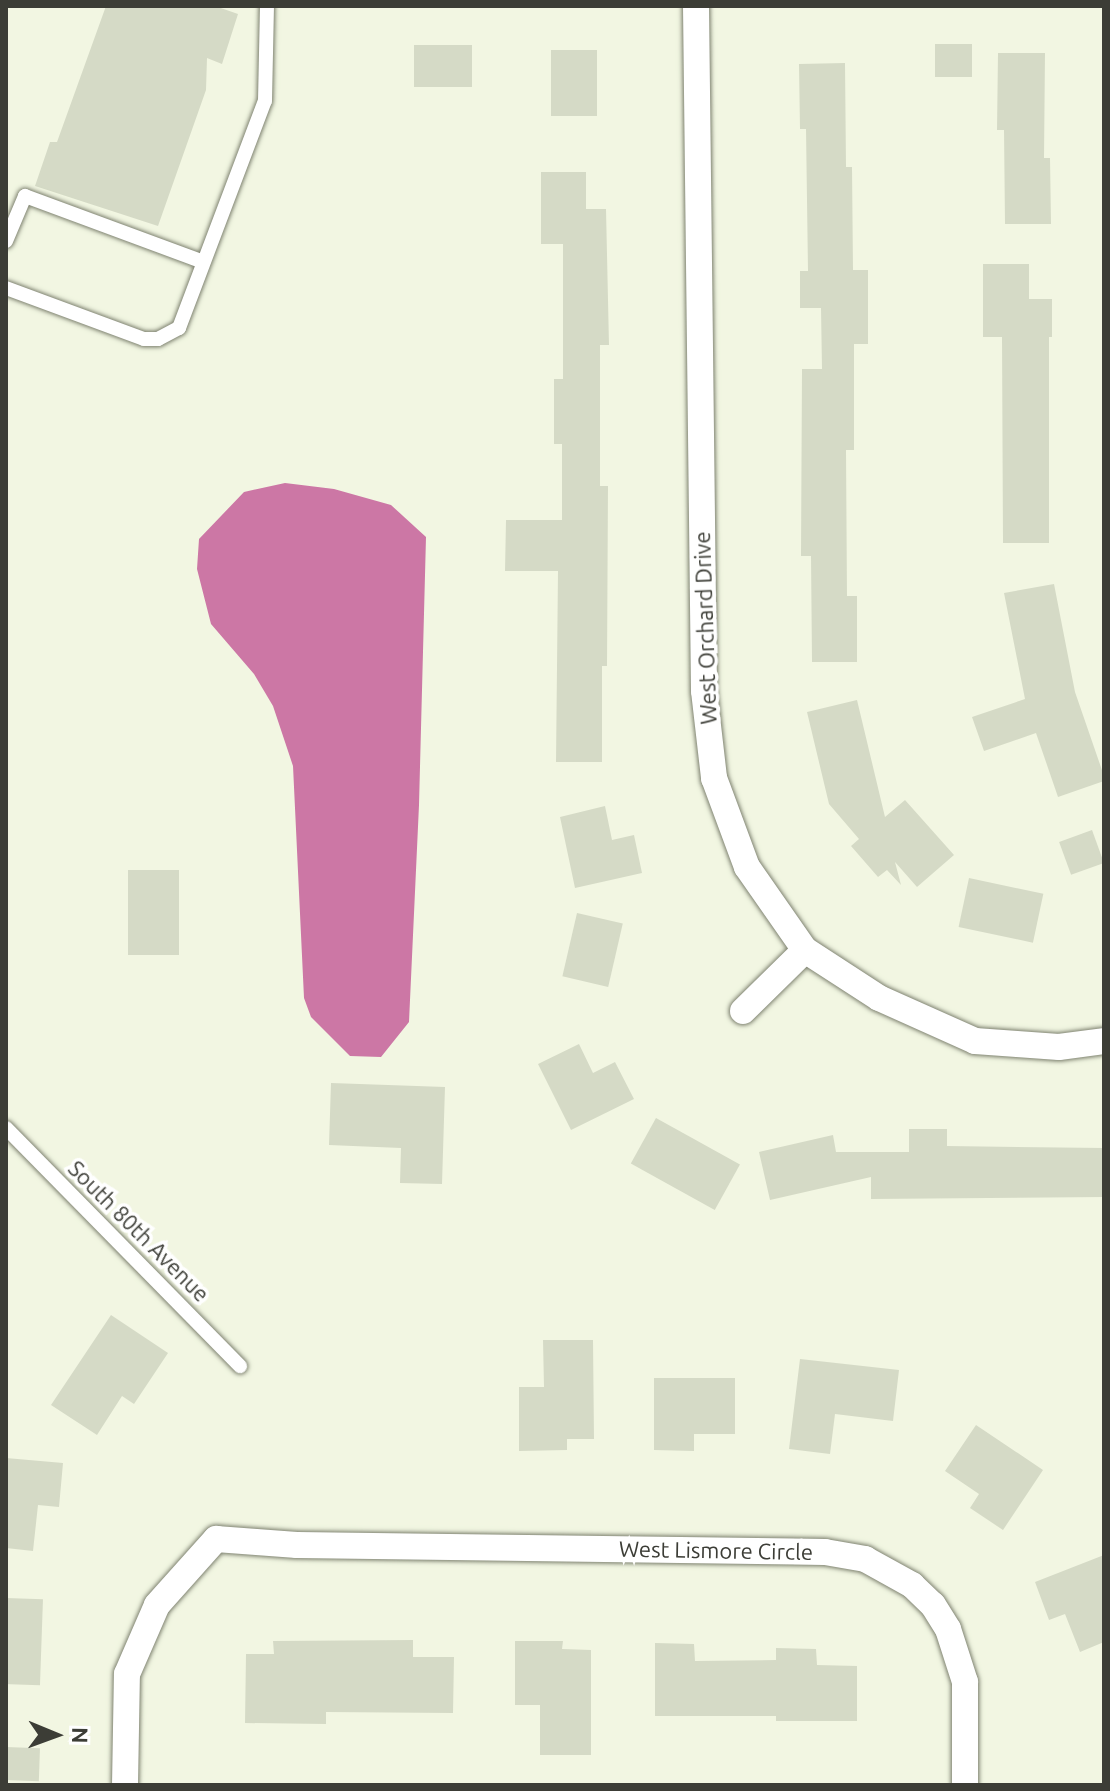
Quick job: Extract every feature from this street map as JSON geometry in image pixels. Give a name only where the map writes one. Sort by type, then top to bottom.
[{"type":"street","name":"West Orchard Drive","points":[[696,6],[704,691],[714,778],[747,867],[805,950],[879,998],[975,1041],[1059,1047],[1104,1041]]},
{"type":"street","points":[[743,1011],[805,950]]},
{"type":"street","name":"West Lismore Circle","points":[[125,1785],[127,1674],[157,1605],[216,1539],[297,1545],[825,1552],[865,1559],[912,1585],[933,1605],[948,1629],[965,1682],[965,1785]]},
{"type":"lane","points":[[6,288],[125,334],[158,339],[179,328],[265,101],[267,6]]},
{"type":"lane","points":[[6,241],[25,196],[203,262]]},
{"type":"lane","name":"South 80th Avenue","points":[[6,1128],[240,1366]]},
{"type":"shaded area","points":[[285,483],[334,489],[391,505],[426,537],[409,1022],[381,1057],[350,1056],[311,1017],[304,998],[293,766],[273,706],[254,674],[211,624],[197,569],[199,539],[244,492]]},
{"type":"building","points":[[106,6],[215,6],[238,14],[222,64],[207,58],[206,90],[158,226],[35,186],[50,142],[57,142]]},
{"type":"building","points":[[935,44],[972,44],[972,77],[935,77]]},
{"type":"building","points":[[414,45],[472,45],[472,87],[414,87]]},
{"type":"building","points":[[551,50],[597,50],[597,116],[551,116]]},
{"type":"building","points":[[998,53],[1045,53],[1044,158],[1050,158],[1051,224],[1005,224],[1004,130],[997,130]]},
{"type":"building","points":[[845,63],[846,167],[852,167],[853,270],[868,270],[868,344],[854,344],[854,450],[846,450],[847,596],[857,596],[857,662],[812,662],[811,556],[801,556],[802,369],[822,369],[821,308],[800,308],[800,271],[808,271],[806,129],[800,129],[799,64]]},
{"type":"building","points":[[541,172],[586,172],[586,209],[606,209],[609,345],[600,345],[600,486],[608,486],[607,666],[602,666],[602,762],[556,762],[558,571],[505,571],[506,520],[562,520],[562,444],[554,444],[554,379],[563,379],[563,244],[541,244]]},
{"type":"building","points":[[983,264],[1029,264],[1029,299],[1052,299],[1052,337],[1049,337],[1049,543],[1003,543],[1002,337],[983,337]]},
{"type":"building","points":[[1054,584],[1075,692],[1104,776],[1104,781],[1058,797],[1036,733],[984,751],[972,717],[1025,699],[1004,593]]},
{"type":"building","points":[[857,700],[885,817],[905,800],[954,855],[917,887],[895,862],[901,885],[887,870],[878,877],[851,846],[859,839],[829,804],[807,712]]},
{"type":"building","points":[[605,806],[612,840],[634,835],[642,873],[575,888],[560,817]]},
{"type":"building","points":[[1092,830],[1104,863],[1071,875],[1059,842]]},
{"type":"building","points":[[128,870],[179,870],[179,955],[128,955]]},
{"type":"building","points":[[969,878],[1043,894],[1033,943],[959,927]]},
{"type":"building","points":[[577,913],[623,924],[608,987],[562,976]]},
{"type":"building","points":[[579,1044],[593,1073],[615,1062],[634,1099],[571,1130],[538,1064]]},
{"type":"building","points":[[331,1083],[445,1087],[442,1184],[400,1183],[401,1148],[329,1145]]},
{"type":"building","points":[[656,1118],[740,1165],[715,1210],[631,1163]]},
{"type":"building","points":[[909,1129],[947,1129],[947,1146],[1104,1148],[1104,1197],[871,1199],[871,1177],[770,1200],[759,1152],[833,1135],[836,1152],[909,1152]]},
{"type":"building","points":[[111,1315],[168,1353],[134,1404],[122,1396],[97,1435],[51,1405]]},
{"type":"building","points":[[543,1340],[593,1340],[594,1439],[567,1439],[567,1450],[519,1451],[519,1387],[544,1387]]},
{"type":"building","points":[[800,1359],[899,1370],[893,1421],[835,1414],[830,1454],[789,1449]]},
{"type":"building","points":[[654,1378],[735,1378],[735,1434],[694,1434],[694,1451],[654,1450]]},
{"type":"building","points":[[976,1425],[1043,1470],[1003,1530],[970,1508],[979,1494],[945,1471]]},
{"type":"building","points":[[6,1458],[63,1463],[59,1507],[38,1505],[33,1551],[6,1548]]},
{"type":"building","points":[[1104,1555],[1104,1642],[1080,1652],[1065,1614],[1049,1620],[1035,1582]]},
{"type":"building","points":[[6,1598],[43,1599],[40,1685],[6,1684]]},
{"type":"building","points":[[413,1640],[413,1657],[454,1657],[453,1713],[326,1712],[326,1724],[245,1723],[246,1654],[274,1654],[273,1641]]},
{"type":"building","points":[[515,1641],[563,1641],[562,1649],[591,1650],[591,1755],[540,1755],[540,1705],[515,1705]]},
{"type":"building","points":[[655,1643],[694,1644],[695,1661],[776,1660],[776,1648],[816,1649],[817,1665],[857,1666],[857,1721],[776,1721],[776,1716],[655,1716]]},
{"type":"building","points":[[6,1747],[40,1748],[39,1781],[6,1780]]}]
